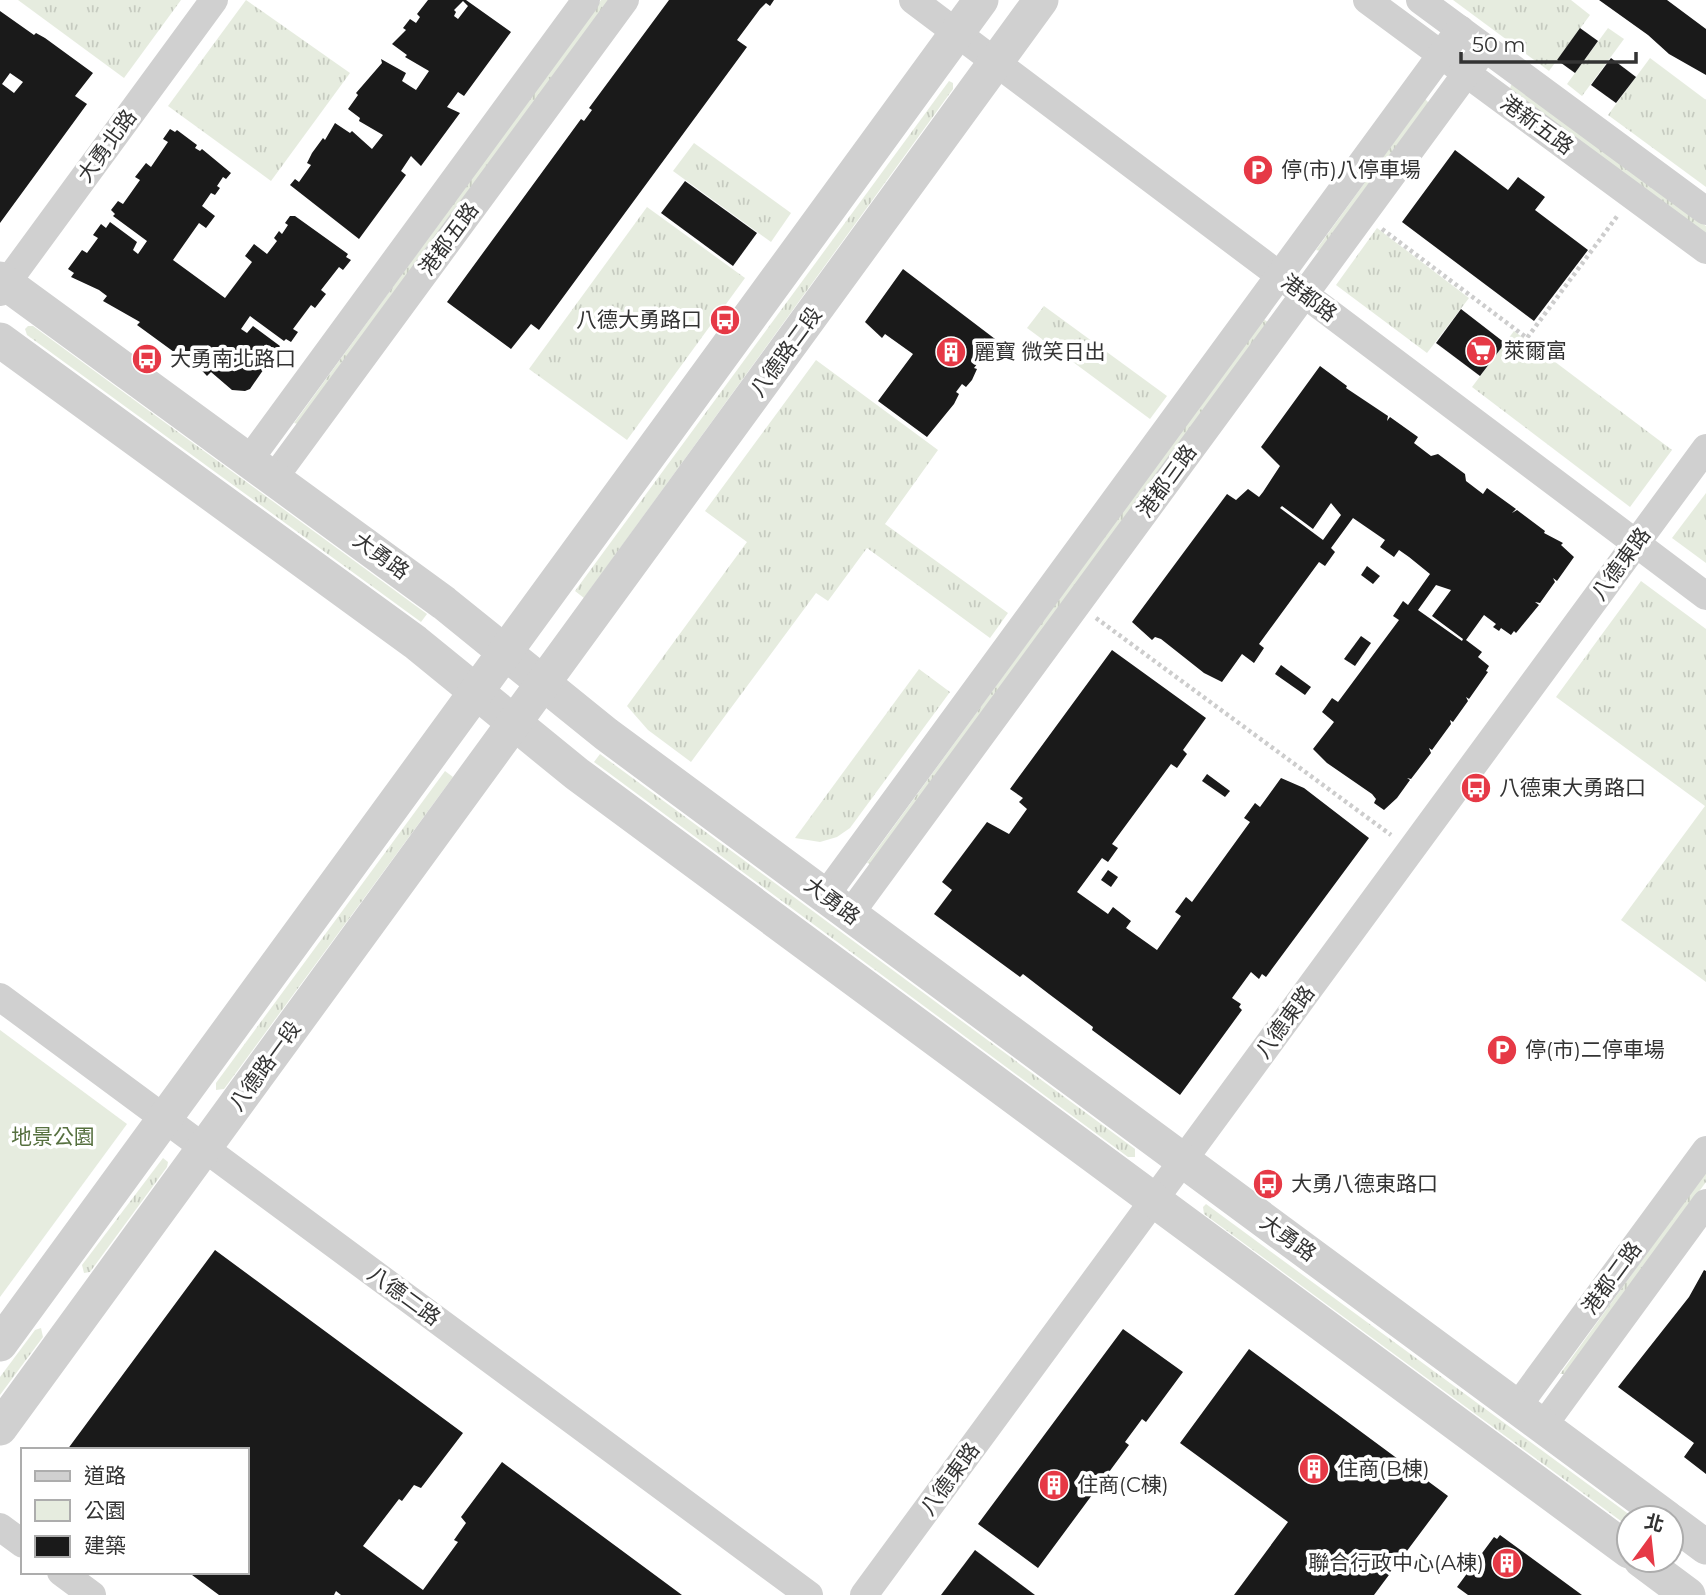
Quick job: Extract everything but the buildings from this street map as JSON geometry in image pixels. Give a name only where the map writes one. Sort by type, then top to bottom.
[{"type":"street","name":"大勇北路","points":[[2,284],[214,0]]},
{"type":"street","name":"港都五路","points":[[261,469],[586,0]]},
{"type":"street","name":"港都五路","points":[[261,469],[625,0]]},
{"type":"street","name":"港都路","points":[[913,0],[1706,596]]},
{"type":"street","points":[[0,1344],[981,0]]},
{"type":"street","name":"八德路二段","points":[[530,704],[1041,0]]},
{"type":"street","name":"港新五路","points":[[1367,0],[1706,250]]},
{"type":"street","name":"港新五路","points":[[1420,0],[1706,211]]},
{"type":"street","name":"港都三路","points":[[837,905],[1279,276],[1460,29]]},
{"type":"street","name":"港都三路","points":[[837,905],[1305,295],[1485,48]]},
{"type":"street","name":"大勇路","points":[[2,284],[444,603],[492,673],[530,704],[577,774],[1615,1541]]},
{"type":"street","name":"大勇路","points":[[0,340],[415,642],[492,673],[530,704],[606,734],[1649,1504]]},
{"type":"street","name":"八德東路","points":[[864,1595],[1706,448]]},
{"type":"street","name":"八德路一段","points":[[0,1428],[530,704]]},
{"type":"street","name":"八德二路","points":[[0,997],[809,1595]]},
{"type":"street","name":"港都二路","points":[[1530,1417],[1706,1150]]},
{"type":"street","name":"港都二路","points":[[1530,1417],[1706,1203]]},
{"type":"street","points":[[43,1286],[82,1315]]},
{"type":"street","points":[[0,1527],[21,1543]]},
{"type":"street","name":"大勇路","points":[[1685,1531],[1706,1547]]},
{"type":"street","points":[[64,1574],[92,1595]]},
{"type":"street","points":[[1660,1574],[1688,1595]]},
{"type":"path","points":[[1376,224],[1527,338],[1622,208]]},
{"type":"path","points":[[1090,614],[1395,837]]},
{"type":"green space","points":[[18,0],[181,0],[124,78]]},
{"type":"green space","points":[[246,0],[350,73],[271,181],[168,106]]},
{"type":"green space","points":[[601,0],[610,0],[298,424],[294,423]]},
{"type":"green space","points":[[1453,0],[1571,0],[1590,15],[1549,71]]},
{"type":"green space","points":[[1608,28],[1624,39],[1582,96],[1567,84]]},
{"type":"green space","points":[[1650,58],[1706,100],[1706,187],[1608,115]]},
{"type":"green space","points":[[949,81],[953,83],[953,89],[584,598],[575,591]]},
{"type":"green space","points":[[1511,85],[1515,85],[1706,226],[1706,235],[1510,89]]},
{"type":"green space","points":[[1425,99],[1429,103],[1320,251],[1316,250]]},
{"type":"green space","points":[[694,143],[791,213],[771,242],[673,171]]},
{"type":"green space","points":[[647,207],[745,278],[627,440],[529,369]]},
{"type":"green space","points":[[1377,228],[1469,298],[1427,353],[1336,285]]},
{"type":"green space","points":[[1044,306],[1167,396],[1150,419],[1027,328]]},
{"type":"green space","points":[[1263,319],[1268,322],[871,864],[867,863]]},
{"type":"green space","points":[[33,326],[427,614],[421,622],[27,335],[25,329]]},
{"type":"green space","points":[[1514,331],[1672,450],[1630,507],[1472,387]]},
{"type":"green space","points":[[816,360],[938,450],[885,524],[1008,613],[990,638],[867,548],[828,601],[816,593],[691,762],[648,730],[627,706],[747,542],[705,511]]},
{"type":"green space","points":[[1706,493],[1706,563],[1672,538]]},
{"type":"green space","points":[[1641,581],[1706,629],[1706,982],[1621,920],[1705,806],[1556,697]]},
{"type":"green space","points":[[919,669],[950,692],[850,828],[837,837],[820,842],[795,838]]},
{"type":"green space","points":[[600,754],[1135,1149],[1135,1157],[1128,1157],[594,762]]},
{"type":"green space","points":[[445,771],[453,777],[224,1089],[216,1090],[216,1083]]},
{"type":"green space","name":"地景公園","points":[[0,1030],[127,1124],[0,1297]]},
{"type":"green space","points":[[163,1158],[168,1162],[167,1167],[90,1272],[84,1273],[82,1265]]},
{"type":"green space","points":[[1706,1171],[1706,1182],[1565,1374],[1560,1374]]},
{"type":"green space","points":[[1206,1204],[1615,1504],[1615,1517],[1204,1214],[1203,1207]]},
{"type":"green space","points":[[41,1328],[43,1337],[0,1395],[0,1377],[35,1330]]},
{"type":"place","name":"停(市)八停車場","points":[[1258,170]]},
{"type":"place","name":"八德大勇路口","points":[[725,320]]},
{"type":"place","name":"萊爾富","points":[[1481,351]]},
{"type":"place","name":"麗寶 微笑日出","points":[[951,352]]},
{"type":"place","name":"大勇南北路口","points":[[147,359]]},
{"type":"place","name":"八德東大勇路口","points":[[1476,788]]},
{"type":"place","name":"停(市)二停車場","points":[[1502,1050]]},
{"type":"place","name":"大勇八德東路口","points":[[1268,1184]]},
{"type":"place","name":"住商(B棟)","points":[[1314,1469]]},
{"type":"place","name":"住商(C棟)","points":[[1054,1485]]},
{"type":"place","name":"聯合行政中心(A棟)","points":[[1507,1563]]}]
